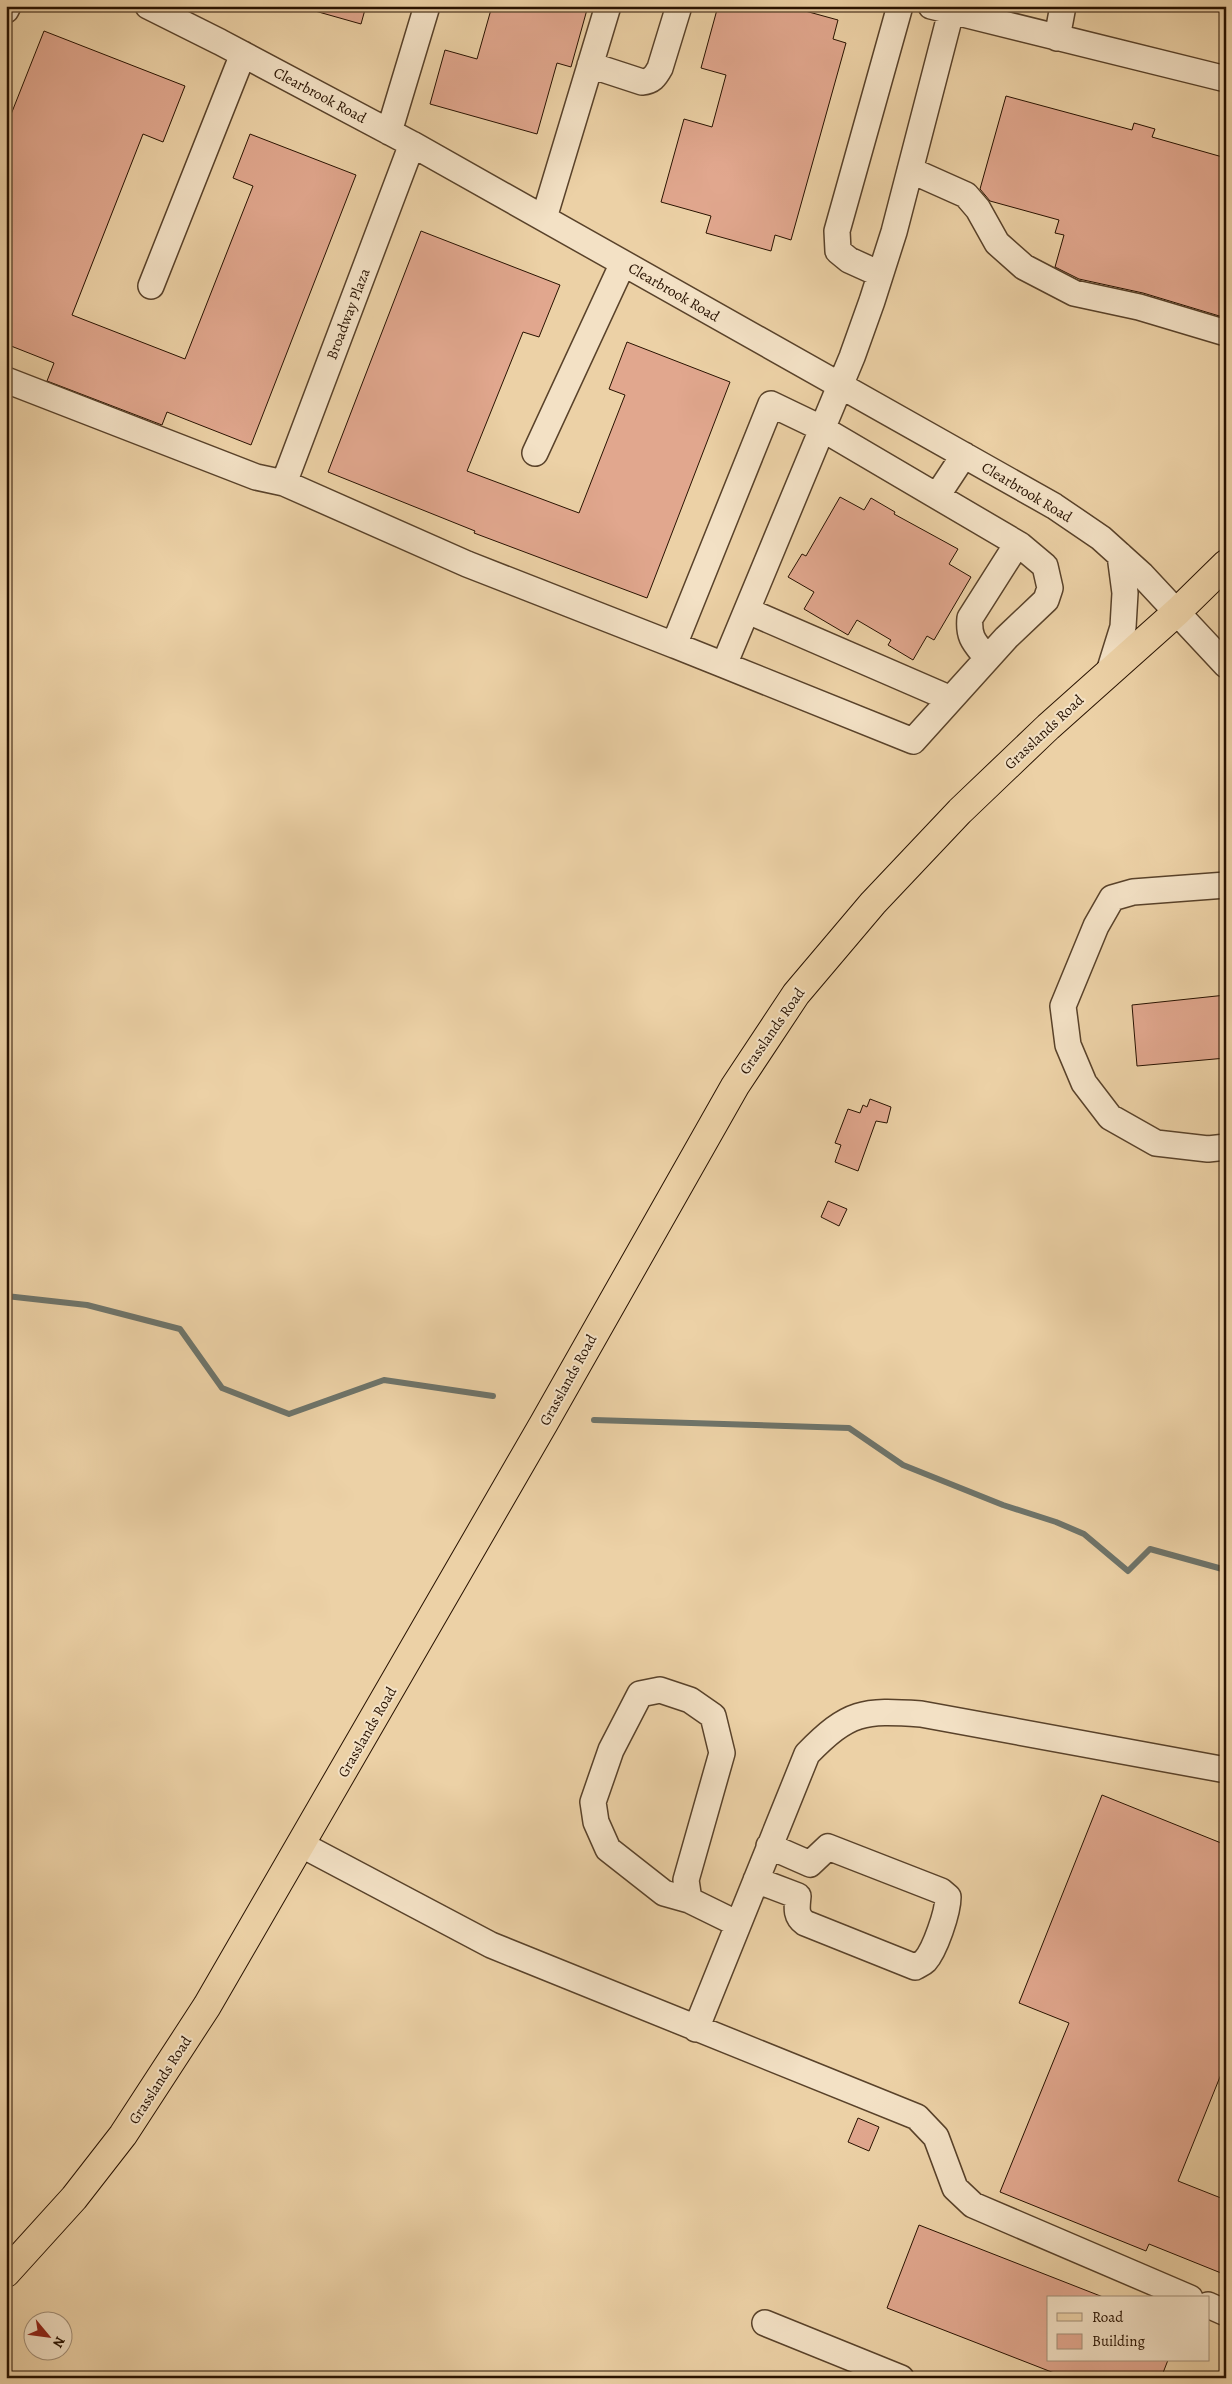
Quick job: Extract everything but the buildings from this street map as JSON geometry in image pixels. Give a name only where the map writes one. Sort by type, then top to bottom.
[{"type":"main road","name":"Grasslands Road","points":[[6,2274],[74,2198],[123,2135],[207,2006],[302,1845],[735,1086],[796,994],[873,902],[960,812],[1109,672],[1178,611],[1226,564]]},
{"type":"street","points":[[6,10],[8,6]]},
{"type":"street","points":[[389,132],[427,6]]},
{"type":"street","points":[[544,218],[608,6]]},
{"type":"street","points":[[590,65],[642,82],[649,81],[656,76],[660,68],[679,6]]},
{"type":"street","points":[[880,274],[849,260],[838,251],[837,231],[900,6]]},
{"type":"street","points":[[1058,38],[1064,6]]},
{"type":"street","name":"Clearbrook Road","points":[[157,8],[412,144],[1054,506],[1101,538],[1120,555],[1178,611],[1226,665]]},
{"type":"street","points":[[724,665],[852,357],[880,274],[910,170],[941,9],[1015,17],[1058,38],[1226,79]]},
{"type":"street","points":[[151,286],[242,54]]},
{"type":"street","name":"Broadway Plaza","points":[[284,483],[412,144]]},
{"type":"street","points":[[910,170],[966,195],[978,209],[997,243],[1024,267],[1074,292],[1139,307],[1226,333]]},
{"type":"street","points":[[535,453],[623,263]]},
{"type":"street","points":[[6,380],[256,477],[284,483],[467,564],[913,741],[987,658],[1046,600],[1050,588],[1045,566],[1017,544],[821,428],[771,404],[674,645]]},
{"type":"street","points":[[937,496],[964,455]]},
{"type":"street","points":[[987,658],[971,637],[969,631],[970,618],[1017,544]]},
{"type":"street","points":[[1109,672],[1123,627],[1125,592],[1120,555]]},
{"type":"street","points":[[748,611],[951,698]]},
{"type":"street","points":[[1226,885],[1133,892],[1112,898],[1096,926],[1063,1006],[1068,1045],[1084,1083],[1110,1118],[1156,1143],[1208,1148],[1226,1147]]},
{"type":"street","points":[[689,1900],[686,1880],[722,1753],[712,1716],[690,1700],[660,1690],[640,1694],[611,1750],[593,1802],[596,1822],[608,1849],[664,1893],[689,1900],[738,1924]]},
{"type":"street","points":[[696,2029],[807,1754],[829,1732],[858,1715],[883,1712],[921,1714],[1226,1770]]},
{"type":"street","points":[[302,1845],[491,1945],[918,2117],[936,2137],[954,2188],[973,2206],[1185,2296]]},
{"type":"street","points":[[769,1846],[810,1864]]},
{"type":"street","points":[[828,1847],[941,1890],[948,1897],[948,1907],[930,1955],[924,1963],[915,1967],[799,1919],[797,1910],[798,1896],[810,1864],[828,1847]]},
{"type":"street","points":[[756,1880],[798,1896]]},
{"type":"street","points":[[1210,2307],[1226,2313]]},
{"type":"street","points":[[765,2323],[901,2378]]},
{"type":"waterway","points":[[6,1296],[87,1305],[180,1329],[222,1388],[289,1414],[384,1380],[493,1396]]},
{"type":"waterway","points":[[594,1420],[849,1428],[903,1465],[1003,1505],[1056,1522],[1084,1534],[1128,1571],[1150,1549],[1226,1570]]}]
